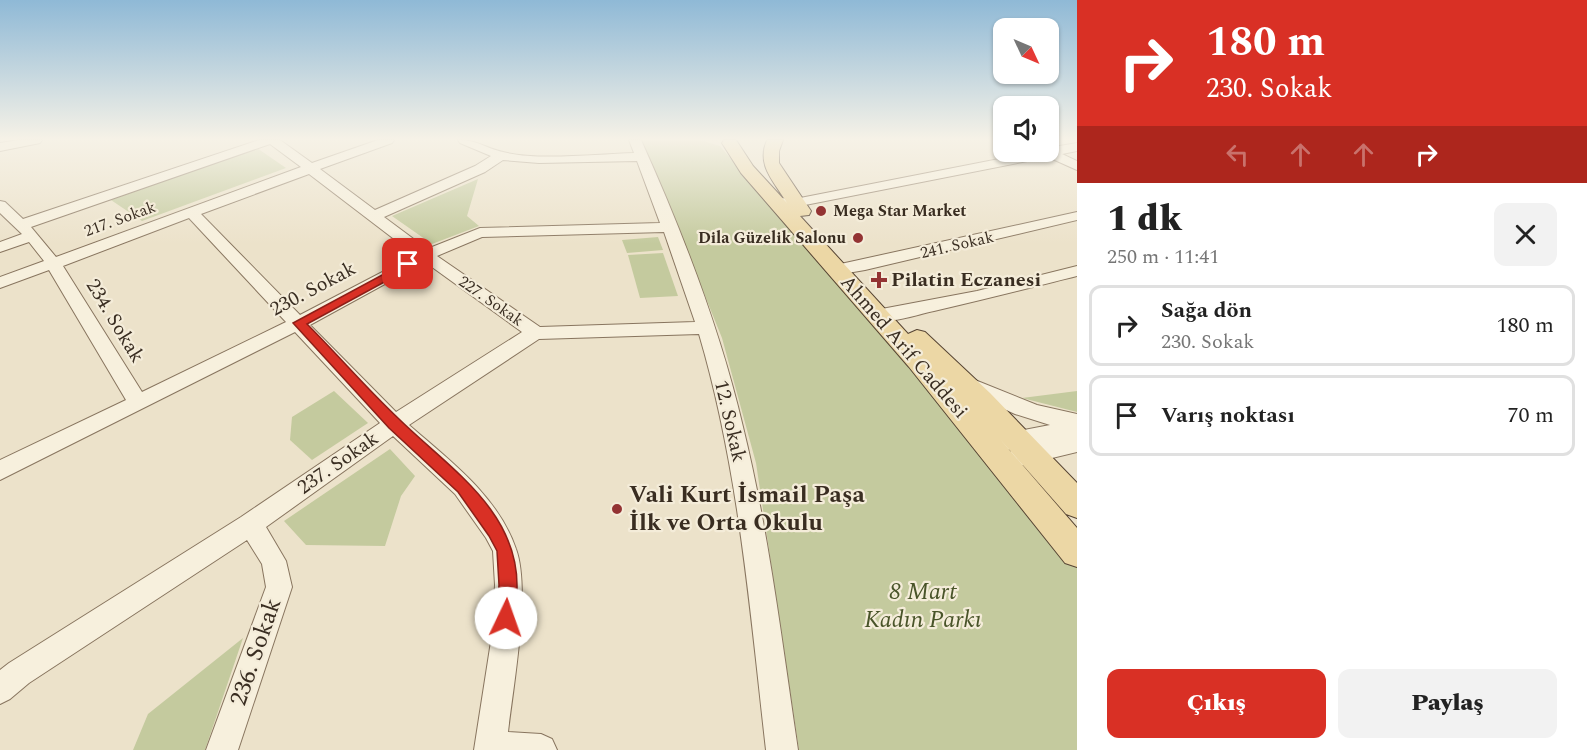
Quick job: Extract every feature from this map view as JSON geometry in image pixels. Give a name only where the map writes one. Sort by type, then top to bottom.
[{"type":"main road","name":"Ahmed Arif Caddesi","points":[[756,175],[786,202],[885,314],[1077,552]]},
{"type":"main road","name":"Ahmed Arif Caddesi","points":[[776,175],[786,202]]},
{"type":"main road","name":"Ahmed Arif Caddesi","points":[[885,314],[963,382],[1077,504]]},
{"type":"street","points":[[0,247],[26,231],[177,175]]},
{"type":"street","name":"217. Sokak","points":[[0,283],[292,175]]},
{"type":"street","name":"227. Sokak","points":[[320,175],[536,333]]},
{"type":"street","points":[[375,216],[465,175]]},
{"type":"street","name":"12. Sokak","points":[[649,175],[705,328],[721,379],[742,473],[757,564],[782,750]]},
{"type":"street","points":[[786,202],[927,175]]},
{"type":"street","name":"234. Sokak","points":[[0,206],[26,231],[53,263],[138,403]]},
{"type":"street","points":[[191,212],[394,424],[463,488],[495,530],[505,551],[508,585],[506,635],[490,748],[541,750]]},
{"type":"street","name":"241. Sokak","points":[[843,269],[1077,216]]},
{"type":"street","name":"230. Sokak","points":[[0,471],[299,323],[426,254],[480,233],[668,227]]},
{"type":"street","points":[[885,314],[1077,271]]},
{"type":"street","points":[[536,333],[705,328]]},
{"type":"street","name":"237. Sokak","points":[[0,689],[19,673],[250,525],[394,424],[536,333]]},
{"type":"street","points":[[963,382],[1049,419],[1077,422]]},
{"type":"street","points":[[996,454],[1077,431]]},
{"type":"street","points":[[1024,445],[1077,443]]},
{"type":"street","name":"236. Sokak","points":[[222,750],[279,587],[279,571],[250,525]]},
{"type":"green space","points":[[181,175],[267,175],[142,221],[111,200]]},
{"type":"green space","name":"8 Mart Kadın Parkı","points":[[656,175],[745,175],[1077,564],[1077,750],[799,750],[756,463],[722,338]]},
{"type":"green space","points":[[478,179],[467,216],[479,226],[432,244],[392,216]]},
{"type":"green space","points":[[658,237],[663,250],[627,253],[622,240]]},
{"type":"green space","points":[[663,253],[678,296],[640,298],[628,255]]},
{"type":"green space","points":[[334,391],[368,423],[312,460],[290,440],[292,417]]},
{"type":"green space","points":[[1077,391],[1077,412],[1022,398]]},
{"type":"green space","points":[[390,449],[415,476],[401,496],[385,546],[306,545],[284,521]]},
{"type":"green space","points":[[243,638],[205,750],[133,750],[148,714]]},
{"type":"place","name":"Mega Star Market","points":[[821,211]]},
{"type":"place","name":"Dila Güzelik Salonu","points":[[858,238]]},
{"type":"place","name":"Pilatin Eczanesi","points":[[879,280]]},
{"type":"place","name":"Vali Kurt İsmail Paşa İlk ve Orta Okulu","points":[[617,509]]},
{"type":"route","points":[[408,264],[299,323],[394,424],[463,488],[495,530],[505,551],[508,585],[506,618]]}]
